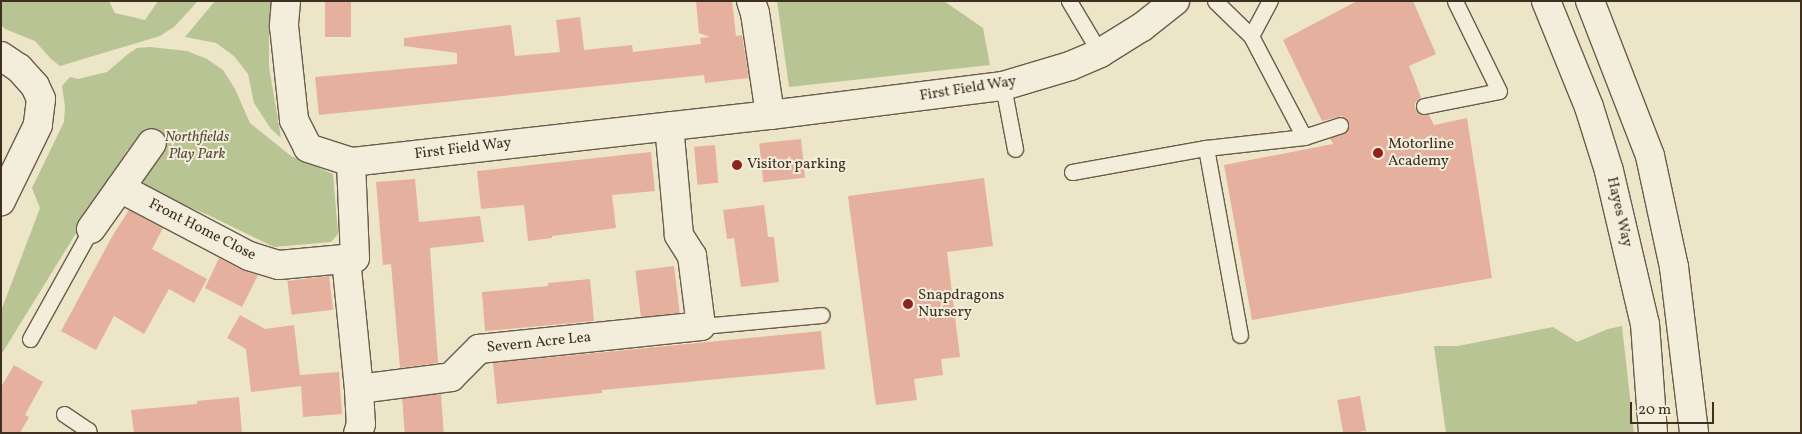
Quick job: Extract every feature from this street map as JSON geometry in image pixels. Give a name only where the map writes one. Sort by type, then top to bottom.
[{"type":"street","name":"First Field Way","points":[[286,1],[284,26],[294,120],[308,148],[351,162],[770,115],[1003,86],[1070,66],[1100,53],[1142,27],[1175,1]]},
{"type":"street","points":[[751,1],[755,13],[770,115]]},
{"type":"street","name":"Hayes Way","points":[[1546,1],[1589,107],[1609,171],[1645,324],[1653,433]]},
{"type":"street","points":[[1590,1],[1650,156],[1674,267],[1694,433]]},
{"type":"street","points":[[1,56],[19,68],[35,86],[41,99],[38,124],[1,201]]},
{"type":"street","points":[[669,126],[679,235],[692,256],[701,326]]},
{"type":"street","points":[[91,229],[152,143]]},
{"type":"street","points":[[351,162],[350,258],[361,424],[358,433]]},
{"type":"street","name":"Front Home Close","points":[[120,188],[249,256],[279,265],[350,258]]},
{"type":"street","name":"Severn Acre Lea","points":[[359,389],[451,377],[478,349],[701,326]]},
{"type":"lane","points":[[1069,1],[1100,53]]},
{"type":"lane","points":[[1215,1],[1250,36],[1304,137]]},
{"type":"lane","points":[[1250,36],[1270,1]]},
{"type":"lane","points":[[1424,106],[1499,91],[1455,1]]},
{"type":"lane","points":[[1003,86],[1015,149]]},
{"type":"lane","points":[[1072,172],[1206,148],[1304,137],[1340,125]]},
{"type":"lane","points":[[1206,148],[1240,335]]},
{"type":"lane","points":[[30,339],[91,229]]},
{"type":"lane","name":"Severn Acre Lea","points":[[701,326],[821,316]]},
{"type":"lane","points":[[64,414],[88,430],[89,433]]},
{"type":"green space","points":[[1,1],[109,1],[115,13],[145,20],[158,1],[198,1],[174,27],[160,36],[60,66],[35,41],[5,29],[1,25]]},
{"type":"green space","points":[[215,1],[272,1],[269,22],[269,67],[281,138],[271,129],[254,103],[248,74],[234,56],[216,43],[185,37]]},
{"type":"green space","points":[[777,1],[944,1],[983,28],[990,65],[789,87]]},
{"type":"green space","name":"Northfields Play Park","points":[[150,47],[187,51],[207,59],[223,70],[235,89],[250,123],[291,156],[333,174],[338,234],[331,242],[274,247],[208,215],[135,184],[139,170],[128,149],[1,355],[1,311],[40,208],[32,188],[64,122],[65,106],[62,86],[70,77],[78,79],[107,72],[137,48]]},
{"type":"green space","points":[[1622,326],[1634,433],[1446,433],[1434,346],[1458,346],[1553,327],[1577,342],[1608,329]]},
{"type":"building","points":[[325,1],[351,1],[351,37],[325,37]]},
{"type":"building","points":[[696,1],[732,1],[736,36],[742,35],[749,78],[705,83],[704,75],[319,115],[315,77],[457,64],[457,53],[404,46],[404,38],[511,25],[515,56],[560,52],[556,20],[580,17],[584,50],[632,45],[633,52],[701,44],[700,38],[710,37],[699,33]]},
{"type":"building","name":"Motorline Academy","points":[[1357,1],[1413,1],[1436,54],[1409,66],[1421,97],[1415,103],[1415,108],[1421,115],[1429,115],[1434,125],[1467,118],[1492,278],[1252,320],[1224,165],[1333,144],[1330,138],[1347,131],[1349,123],[1342,116],[1322,121],[1283,40]]},
{"type":"building","points":[[801,139],[805,178],[763,182],[759,143]]},
{"type":"building","points":[[715,145],[718,183],[697,185],[694,147]]},
{"type":"building","points":[[651,152],[655,191],[612,195],[616,228],[528,241],[524,205],[481,209],[477,171]]},
{"type":"building","name":"Snapdragons Nursery","points":[[984,178],[993,246],[947,252],[960,357],[941,359],[943,375],[914,379],[917,400],[876,405],[848,196]]},
{"type":"building","points":[[415,179],[419,222],[480,216],[484,242],[430,248],[438,363],[400,368],[391,264],[383,265],[376,182]]},
{"type":"building","points":[[764,205],[768,237],[774,237],[779,282],[741,287],[734,238],[727,239],[723,210]]},
{"type":"building","points":[[129,210],[163,228],[152,249],[207,279],[194,303],[169,289],[144,334],[114,316],[96,350],[61,331],[113,235]]},
{"type":"building","points":[[219,258],[242,270],[258,275],[242,307],[205,288]]},
{"type":"building","points":[[674,266],[680,313],[641,317],[635,271]]},
{"type":"building","points":[[329,276],[333,310],[291,315],[287,281]]},
{"type":"building","points":[[590,279],[594,321],[485,331],[482,292],[548,286],[548,283]]},
{"type":"building","points":[[240,315],[265,329],[294,325],[300,375],[339,372],[342,414],[303,417],[301,386],[251,392],[246,349],[227,338]]},
{"type":"building","points":[[821,331],[825,369],[602,390],[602,393],[497,404],[493,363]]},
{"type":"building","points":[[14,365],[43,382],[25,415],[29,417],[20,433],[1,433],[1,387]]},
{"type":"building","points":[[441,394],[444,433],[405,433],[402,397]]},
{"type":"building","points":[[1360,396],[1366,430],[1343,433],[1337,400]]},
{"type":"building","points":[[239,397],[242,433],[134,433],[131,410],[197,404],[197,401]]},
{"type":"place","name":"Motorline Academy","points":[[1378,153]]},
{"type":"place","name":"Visitor parking","points":[[737,165]]},
{"type":"place","name":"Snapdragons Nursery","points":[[908,304]]}]
